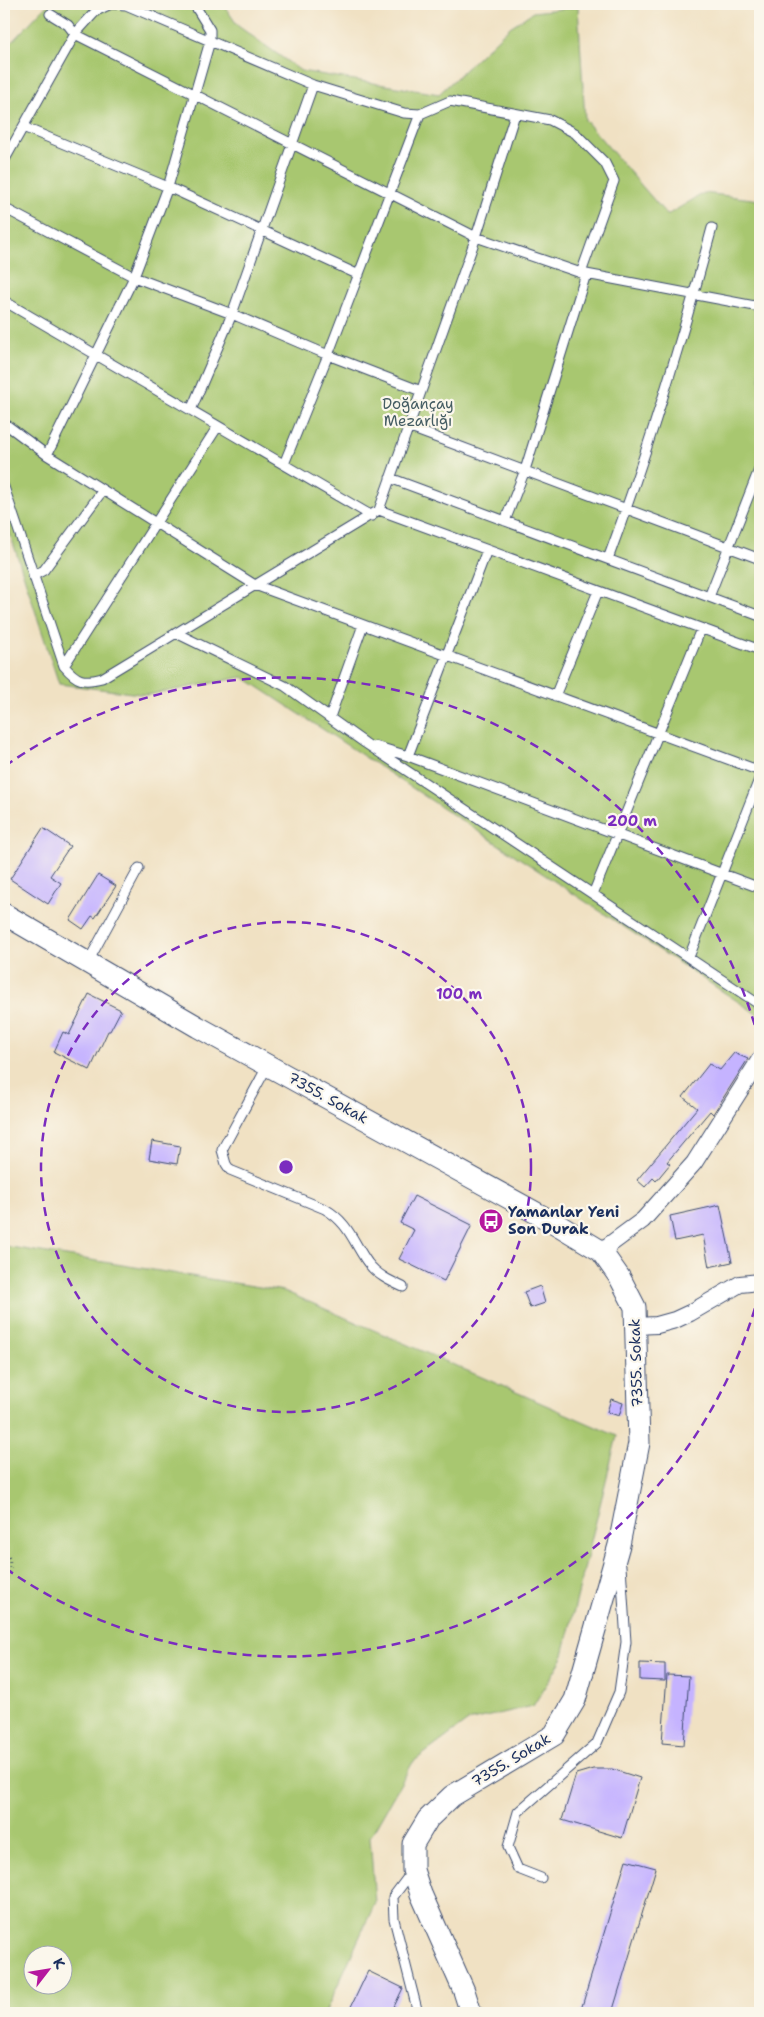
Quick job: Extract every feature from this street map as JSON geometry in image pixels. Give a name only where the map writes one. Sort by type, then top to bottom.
[{"type":"street","name":"7355. Sokak","points":[[4,914],[87,963],[558,1225],[601,1251],[620,1278],[634,1307],[639,1443],[619,1545],[575,1700],[554,1735],[452,1796],[428,1819],[413,1844],[413,1870],[421,1894],[464,1991],[470,2013]]},
{"type":"street","points":[[601,1251],[643,1220],[694,1163],[760,1059]]},
{"type":"street","points":[[635,1326],[657,1325],[676,1320],[740,1284],[760,1282]]},
{"type":"lane","points":[[4,161],[75,34],[96,11],[111,4],[126,5],[313,85],[404,113],[420,114],[450,102],[550,120],[575,133],[605,162],[614,181],[584,273],[525,470],[505,521]]},
{"type":"lane","points":[[47,455],[134,277],[168,187],[210,41],[210,30],[194,4]]},
{"type":"lane","points":[[50,14],[68,24],[75,34],[476,237],[584,273],[760,307]]},
{"type":"lane","points":[[191,410],[232,314],[313,85]]},
{"type":"lane","points":[[284,464],[328,355],[420,114]]},
{"type":"lane","points":[[4,488],[64,666],[75,678],[90,681],[102,678],[375,513],[390,478],[476,237],[516,114]]},
{"type":"lane","points":[[23,127],[168,187],[359,275]]},
{"type":"lane","points":[[4,208],[134,277],[232,314],[328,355],[421,391]]},
{"type":"lane","points":[[608,559],[626,509],[694,294],[712,228]]},
{"type":"lane","points":[[4,301],[284,464],[375,513],[487,550],[760,650]]},
{"type":"lane","points":[[4,424],[47,455],[255,585],[760,772]]},
{"type":"lane","points":[[64,666],[218,426]]},
{"type":"lane","points":[[408,427],[760,559]]},
{"type":"lane","points":[[709,597],[760,467]]},
{"type":"lane","points":[[390,478],[760,616]]},
{"type":"lane","points":[[33,576],[44,570],[103,490]]},
{"type":"lane","points":[[408,756],[487,550]]},
{"type":"lane","points":[[555,696],[598,591]]},
{"type":"lane","points":[[330,718],[363,625]]},
{"type":"lane","points":[[592,894],[701,629]]},
{"type":"lane","points":[[176,633],[285,686],[365,743],[760,1005]]},
{"type":"lane","points":[[365,743],[408,756],[760,888]]},
{"type":"lane","points":[[688,957],[760,777]]},
{"type":"lane","points":[[87,963],[139,868]]},
{"type":"lane","points":[[268,1065],[222,1150],[226,1164],[230,1170],[325,1209],[337,1216],[347,1227],[369,1264],[382,1276],[403,1287]]},
{"type":"lane","points":[[541,1878],[518,1869],[508,1847],[511,1830],[518,1812],[597,1742],[619,1692],[626,1642],[619,1545]]},
{"type":"lane","points":[[413,1870],[393,1897],[394,1919],[400,1950],[418,2013]]},
{"type":"path","points":[[4,1548],[10,1557],[10,1571],[4,1581]]},
{"type":"path","points":[[4,1570],[10,1571]]},
{"type":"green space","name":"Doğançay Mezarlığı","points":[[48,4],[223,4],[238,26],[301,71],[439,94],[510,27],[533,12],[578,7],[585,120],[667,215],[704,193],[760,200],[760,1016],[243,677],[148,695],[59,684],[4,515],[4,50]]},
{"type":"green space","points":[[4,1246],[284,1291],[617,1436],[562,1659],[533,1706],[468,1721],[413,1762],[370,1837],[375,1903],[325,2013],[4,2013]]},
{"type":"building","points":[[43,828],[70,846],[50,876],[61,883],[48,904],[10,879]]},
{"type":"building","points":[[98,875],[116,886],[95,918],[92,916],[83,929],[70,920]]},
{"type":"building","points":[[89,994],[121,1010],[110,1031],[108,1031],[90,1070],[54,1052],[63,1032],[69,1035]]},
{"type":"building","points":[[734,1053],[748,1059],[713,1114],[710,1111],[667,1162],[670,1164],[656,1181],[653,1178],[645,1187],[637,1180],[697,1108],[683,1097],[709,1064],[720,1070]]},
{"type":"building","points":[[152,1141],[180,1146],[177,1164],[149,1159]]},
{"type":"building","points":[[414,1196],[472,1225],[444,1281],[399,1259],[414,1230],[400,1223]]},
{"type":"building","points":[[720,1205],[732,1262],[709,1267],[703,1235],[675,1241],[670,1216]]},
{"type":"building","points":[[540,1286],[545,1303],[530,1308],[524,1292]]},
{"type":"building","points":[[611,1399],[623,1403],[619,1416],[607,1412]]},
{"type":"building","points":[[640,1663],[665,1664],[665,1681],[640,1680]]},
{"type":"building","points":[[667,1675],[689,1676],[684,1745],[662,1743]]},
{"type":"building","points":[[593,1769],[612,1769],[640,1778],[622,1838],[562,1820],[576,1774]]},
{"type":"building","points":[[626,1860],[656,1868],[612,2013],[580,2013]]},
{"type":"building","points":[[368,1971],[403,1988],[391,2013],[348,2013]]},
{"type":"place","name":"Yamanlar Yeni Son Durak","points":[[491,1221]]}]
